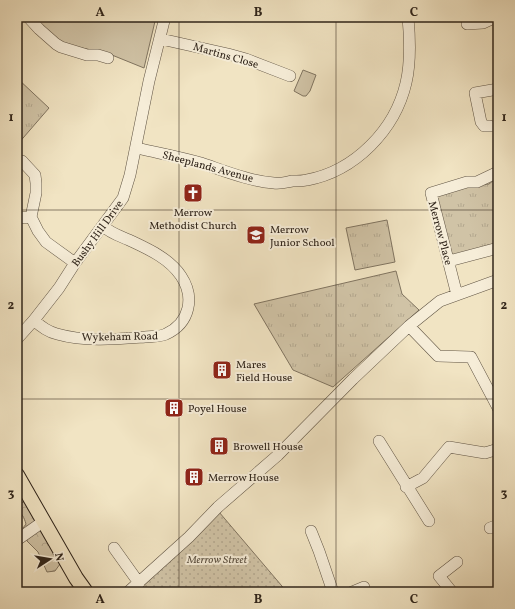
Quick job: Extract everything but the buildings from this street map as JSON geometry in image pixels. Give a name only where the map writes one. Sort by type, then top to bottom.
[{"type":"main road","points":[[17,475],[76,578],[86,592]]},
{"type":"street","points":[[28,17],[39,29],[61,47],[108,58]]},
{"type":"street","name":"Bushy Hill Drive","points":[[17,339],[59,288],[75,263],[123,198],[137,148],[149,81],[161,39],[165,17]]},
{"type":"street","name":"Sheeplands Avenue","points":[[137,148],[178,157],[239,176],[275,183],[308,180],[340,168],[366,151],[383,132],[400,102],[406,84],[409,67],[410,42],[408,17]]},
{"type":"street","points":[[467,24],[482,23],[496,17]]},
{"type":"street","name":"Martins Close","points":[[161,39],[234,55],[290,77]]},
{"type":"street","points":[[490,126],[484,126],[480,122],[475,93],[498,89]]},
{"type":"street","points":[[22,161],[35,175],[36,182],[31,217],[38,231],[46,242],[75,263]]},
{"type":"street","name":"Merrow Place","points":[[457,295],[431,193],[467,182],[477,182],[498,172]]},
{"type":"street","points":[[17,218],[31,217]]},
{"type":"street","name":"Wykeham Road","points":[[34,320],[52,333],[95,338],[165,335],[174,330],[184,321],[188,310],[189,292],[182,276],[173,265],[164,258],[144,247],[110,232],[103,226]]},
{"type":"street","points":[[449,261],[498,248]]},
{"type":"street","points":[[128,592],[218,507],[278,455],[409,326],[440,301],[498,280]]},
{"type":"street","points":[[409,326],[438,356],[471,357],[498,408]]},
{"type":"street","points":[[379,441],[406,487],[429,521]]},
{"type":"street","points":[[406,487],[422,478],[449,447],[485,453],[498,449]]},
{"type":"street","points":[[17,540],[44,521]]},
{"type":"street","points":[[311,531],[333,592]]},
{"type":"street","points":[[114,548],[139,583]]},
{"type":"street","points":[[452,592],[439,576],[456,562]]},
{"type":"street","points":[[352,592],[364,587]]},
{"type":"green space","points":[[33,17],[156,17],[144,68],[107,53],[61,44]]},
{"type":"green space","points":[[303,70],[316,75],[310,91],[306,96],[294,91]]},
{"type":"green space","points":[[17,78],[49,108],[17,145]]},
{"type":"green space","points":[[498,177],[498,245],[450,257],[435,196],[467,186],[489,184]]},
{"type":"green space","points":[[387,220],[395,262],[355,270],[346,228]]},
{"type":"green space","points":[[396,271],[402,294],[419,310],[333,387],[293,370],[254,304]]},
{"type":"green space","points":[[25,502],[56,551],[60,564],[55,571],[47,572],[38,552],[27,541],[27,533],[23,528],[26,524],[23,516],[17,509],[18,505]]},
{"type":"green space","name":"Merrow Street","points":[[219,512],[287,592],[137,592]]},
{"type":"place","name":"Merrow Methodist Church","points":[[193,193]]},
{"type":"place","name":"Merrow Junior School","points":[[256,235]]},
{"type":"place","name":"Mares Field House","points":[[222,370]]},
{"type":"place","name":"Poyel House","points":[[174,408]]},
{"type":"place","name":"Browell House","points":[[219,446]]},
{"type":"place","name":"Merrow House","points":[[194,477]]}]
